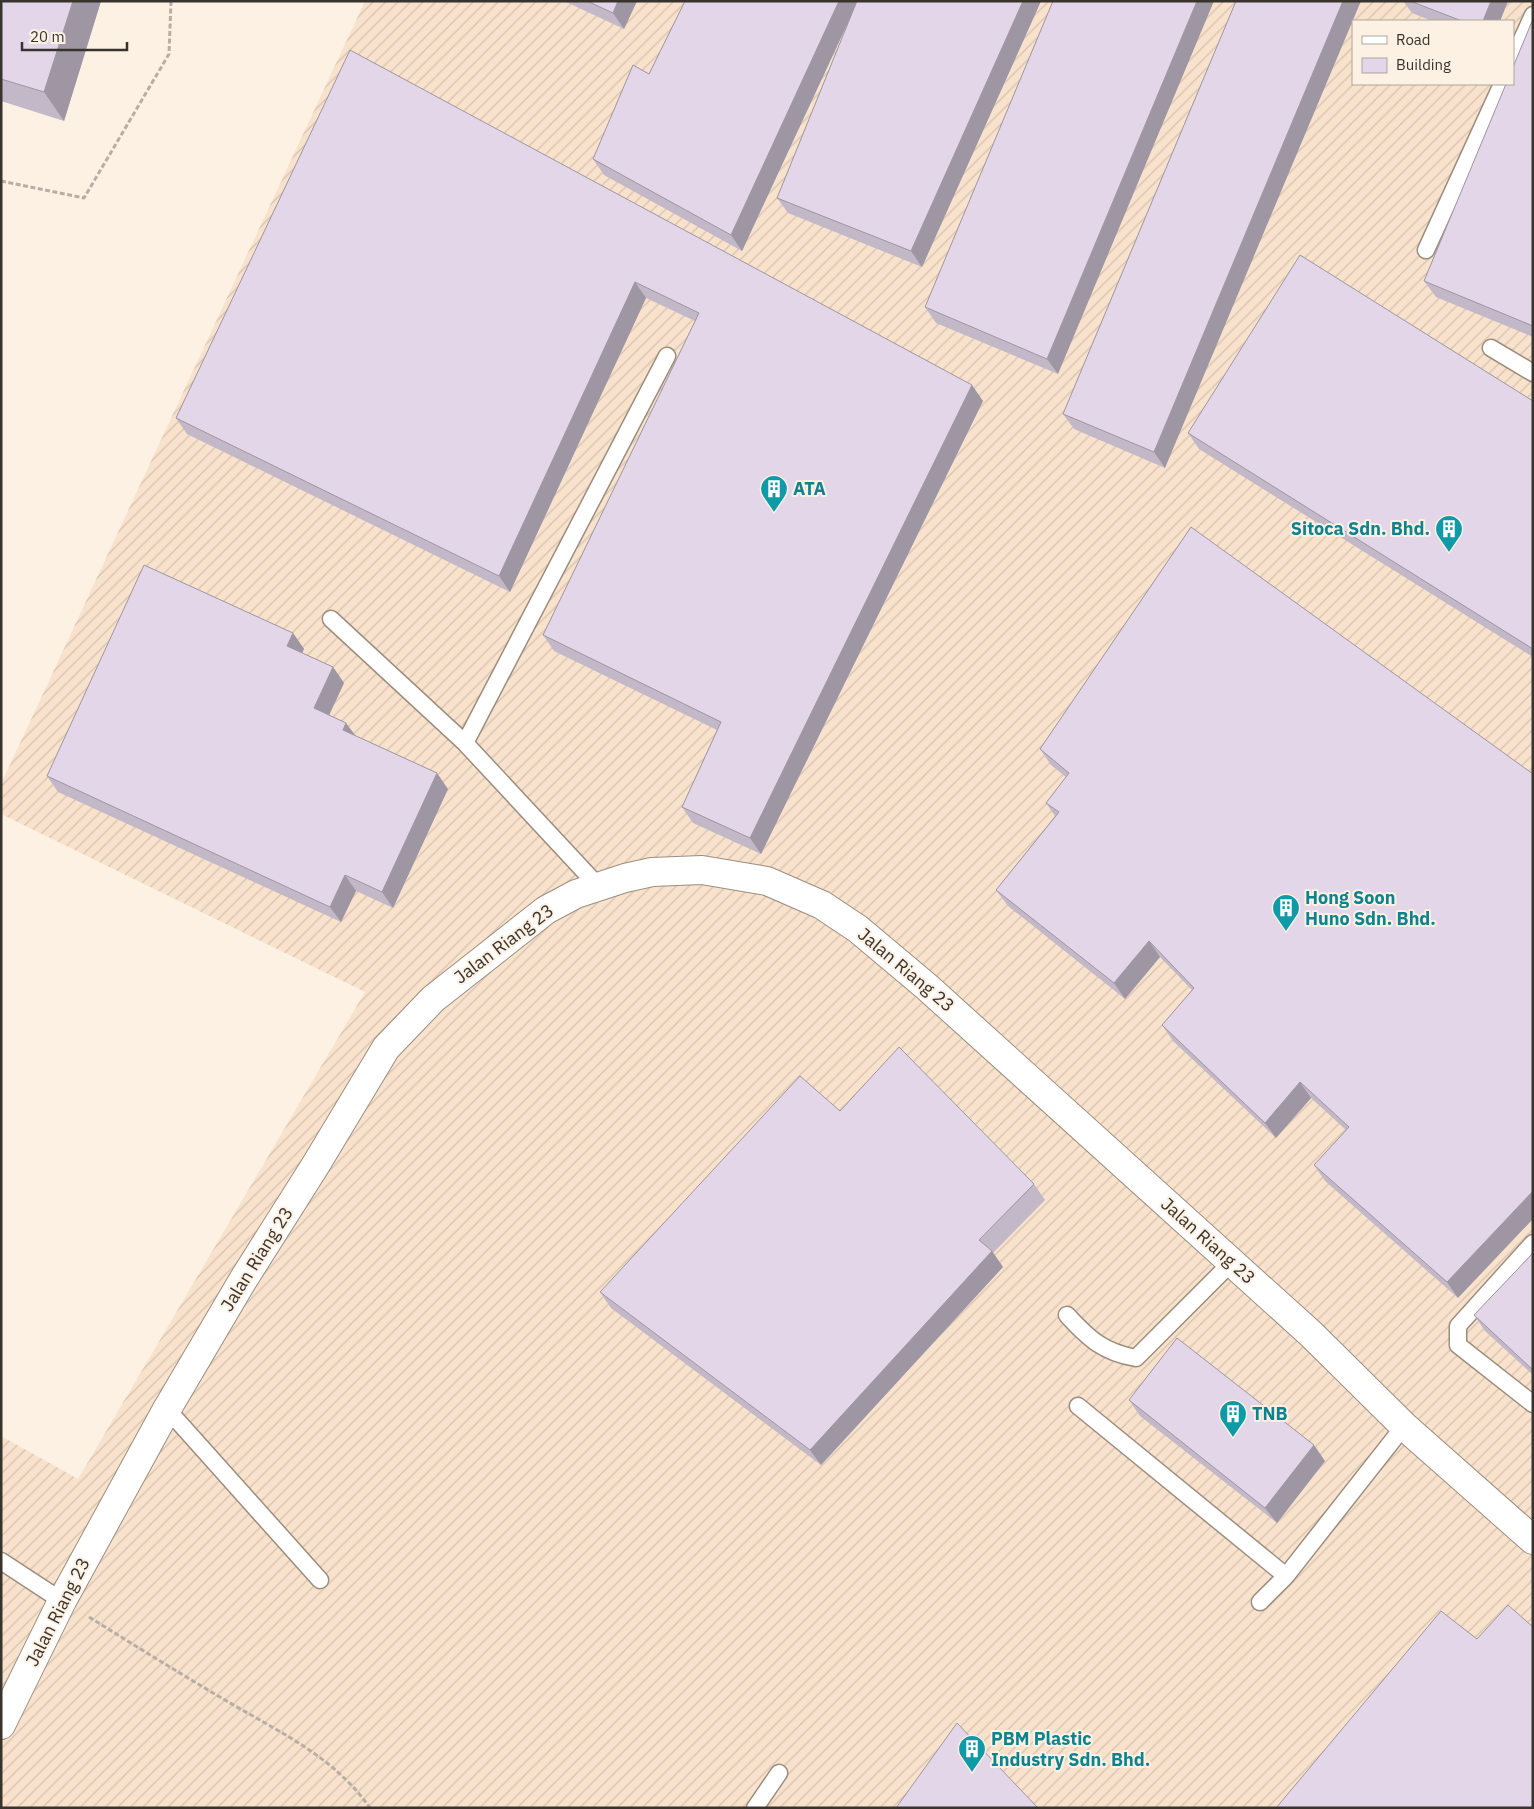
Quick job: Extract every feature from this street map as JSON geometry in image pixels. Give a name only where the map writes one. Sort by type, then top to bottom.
[{"type":"street","name":"Jalan Riang 23","points":[[1,1725],[62,1601],[167,1409],[243,1280],[386,1048],[433,999],[546,910],[576,894],[652,872],[702,870],[767,882],[822,905],[858,929],[928,987],[1310,1334],[1404,1426],[1533,1540]]},
{"type":"lane","points":[[1514,57],[1533,15]]},
{"type":"lane","points":[[1426,250],[1502,85]]},
{"type":"lane","points":[[1491,348],[1533,372]]},
{"type":"lane","points":[[465,743],[667,356]]},
{"type":"lane","points":[[331,619],[465,743],[599,887]]},
{"type":"lane","points":[[1533,1243],[1458,1326],[1458,1345],[1533,1404]]},
{"type":"lane","points":[[1066,1315],[1086,1337],[1119,1355],[1136,1358],[1231,1263]]},
{"type":"lane","points":[[1078,1406],[1286,1576]]},
{"type":"lane","points":[[167,1409],[320,1580]]},
{"type":"lane","points":[[1260,1602],[1286,1576],[1404,1426]]},
{"type":"lane","points":[[1,1561],[62,1601]]},
{"type":"lane","points":[[755,1808],[779,1773]]},
{"type":"path","points":[[1,181],[84,198],[169,54],[171,1]]},
{"type":"path","points":[[62,1601],[226,1701],[285,1734],[326,1761],[362,1796],[370,1808]]},
{"type":"shaded area","points":[[365,1],[1533,1],[1533,1808],[1,1808],[1,1436],[78,1479],[365,992],[1,814],[1,784]]},
{"type":"building","points":[[1,1],[73,1],[44,92],[1,79]]},
{"type":"building","points":[[587,1],[618,1],[613,13]]},
{"type":"building","points":[[685,1],[839,1],[731,235],[593,159],[633,65],[649,74]]},
{"type":"building","points":[[857,1],[1023,1],[911,251],[777,198]]},
{"type":"building","points":[[1053,1],[1197,1],[1047,359],[925,307]]},
{"type":"building","points":[[1236,1],[1343,1],[1154,452],[1063,414]]},
{"type":"building","points":[[1410,1],[1491,1],[1483,20],[1459,20]]},
{"type":"building","points":[[1533,19],[1533,326],[1424,281],[1506,85],[1514,85],[1514,65]]},
{"type":"building","name":"ATA","points":[[350,50],[972,385],[750,838],[682,807],[721,722],[543,635],[699,313],[635,282],[499,576],[176,418]]},
{"type":"building","name":"Sitoca Sdn. Bhd.","points":[[1300,255],[1533,401],[1533,649],[1188,433]]},
{"type":"building","name":"Hong Soon Huno Sdn. Bhd.","points":[[1191,527],[1533,774],[1533,1191],[1447,1282],[1314,1165],[1349,1127],[1300,1082],[1265,1123],[1162,1025],[1194,988],[1149,941],[1114,983],[996,890],[1059,812],[1046,803],[1069,773],[1040,749]]},
{"type":"building","points":[[144,565],[293,633],[287,646],[333,667],[314,708],[346,723],[343,730],[437,773],[382,892],[345,875],[330,907],[47,776]]},
{"type":"building","points":[[899,1047],[1034,1184],[979,1240],[992,1251],[810,1450],[600,1292],[800,1076],[840,1111]]},
{"type":"building","points":[[1533,1253],[1533,1370],[1474,1315]]},
{"type":"building","name":"TNB","points":[[1177,1338],[1314,1445],[1265,1508],[1129,1400]]},
{"type":"building","points":[[1508,1605],[1533,1627],[1533,1808],[1276,1808],[1441,1611],[1477,1639]]},
{"type":"building","name":"PBM Plastic Industry Sdn. Bhd.","points":[[957,1723],[1038,1808],[896,1808]]},
{"type":"place","name":"ATA","points":[[774,513]]},
{"type":"place","name":"Sitoca Sdn. Bhd.","points":[[1449,553]]},
{"type":"place","name":"Hong Soon Huno Sdn. Bhd.","points":[[1286,932]]},
{"type":"place","name":"TNB","points":[[1233,1438]]},
{"type":"place","name":"PBM Plastic Industry Sdn. Bhd.","points":[[972,1773]]}]
